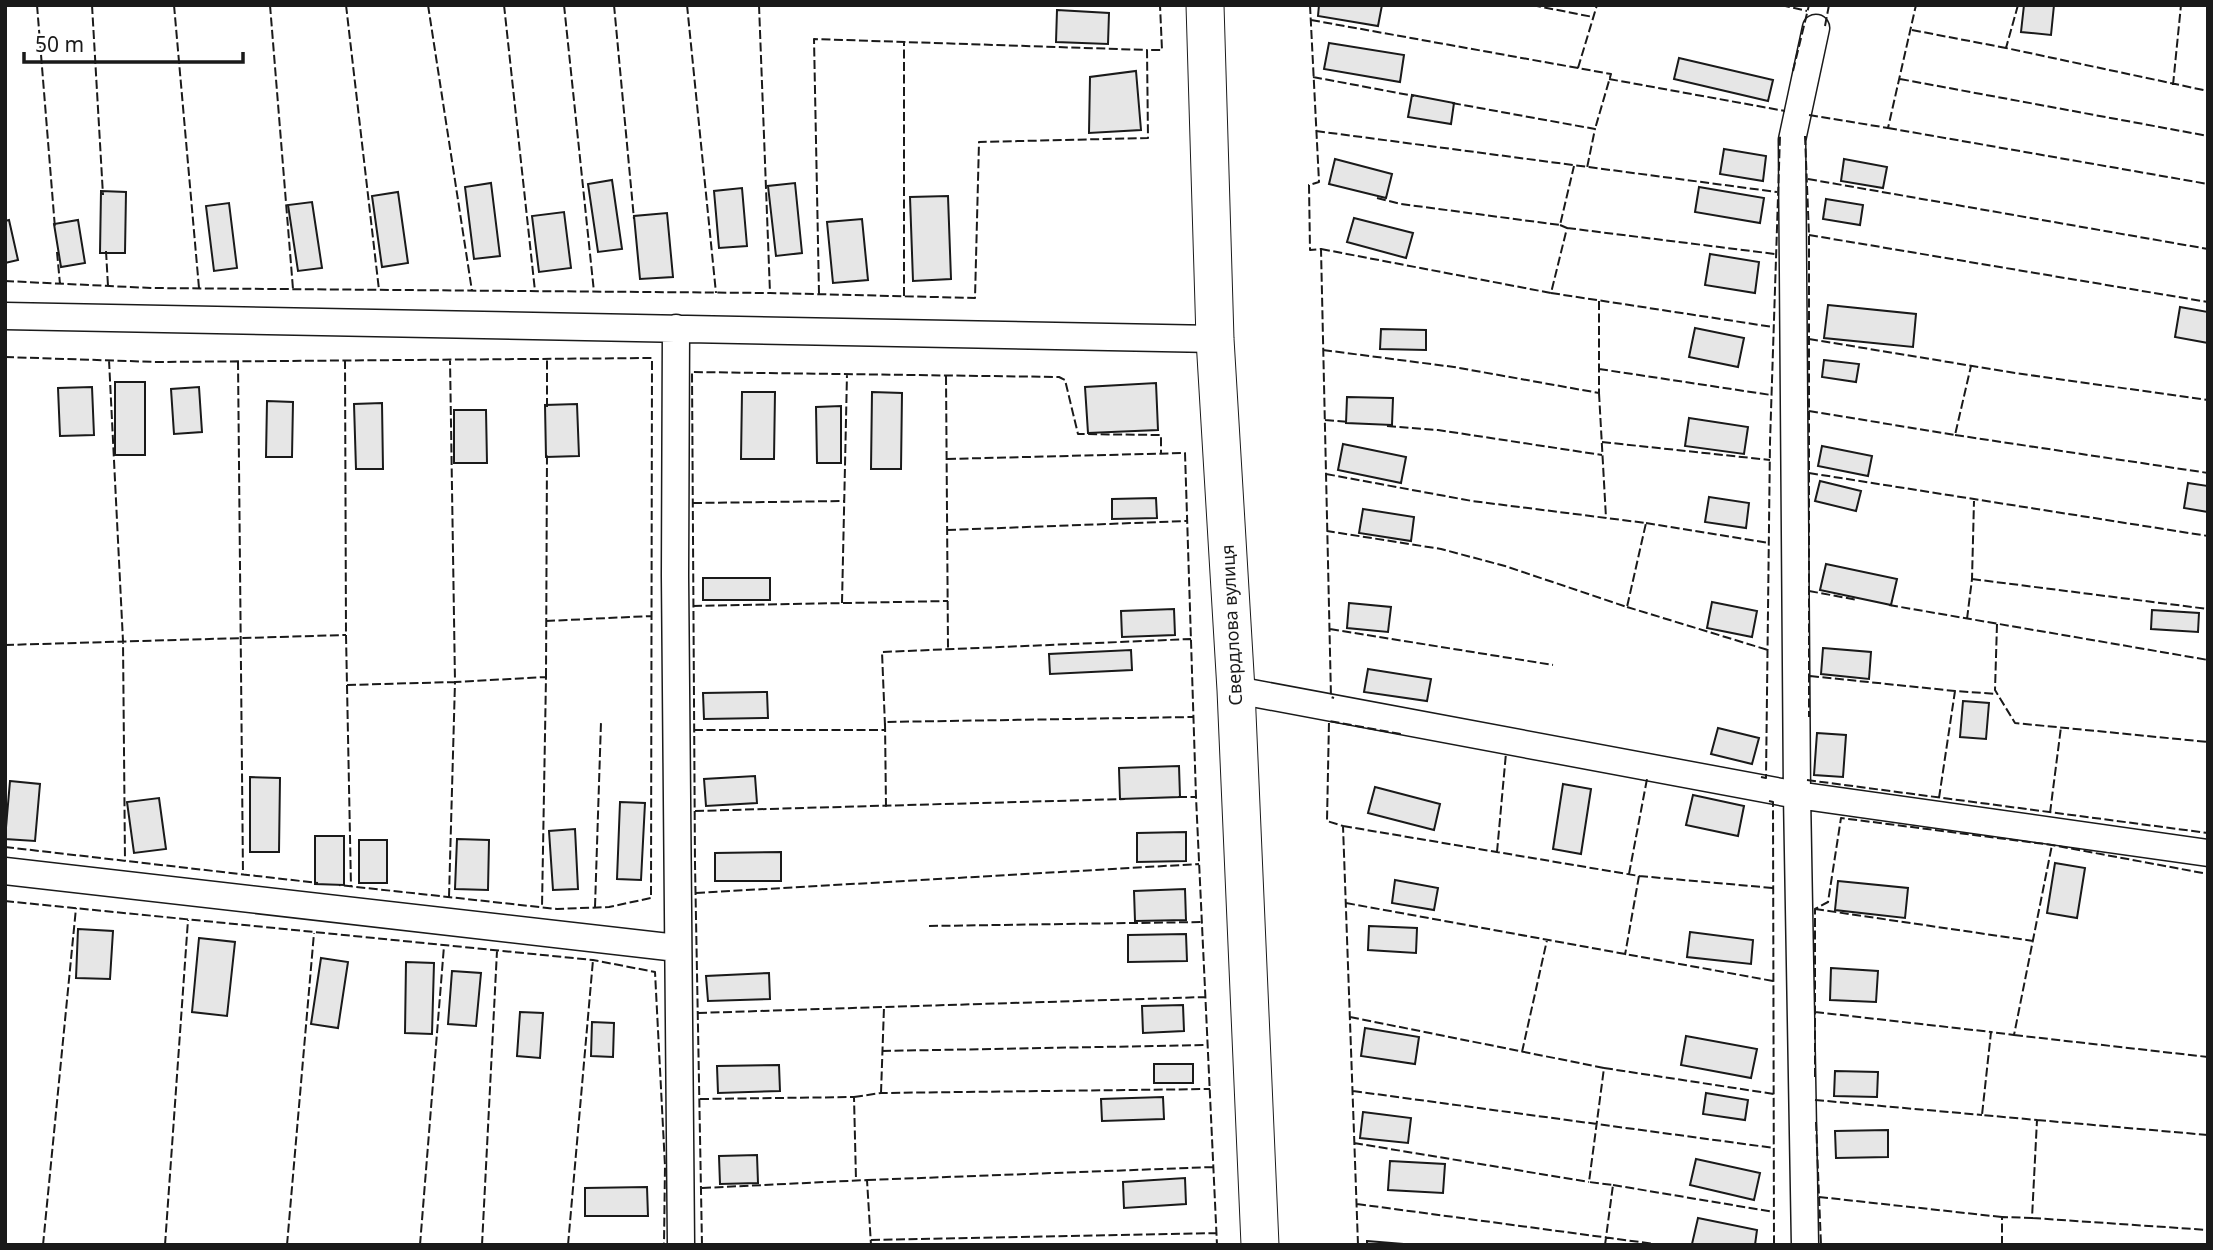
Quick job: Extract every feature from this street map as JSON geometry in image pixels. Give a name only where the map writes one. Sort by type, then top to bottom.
[{"type":"street","name":"Свердлова вулиця","points":[[1205,5],[1215,339],[1236,690],[1260,1245]]},
{"type":"street","points":[[1805,1245],[1797,795],[1792,140],[1816,28]]},
{"type":"street","points":[[5,316],[1215,339]]},
{"type":"street","points":[[676,328],[677,948],[681,1245]]},
{"type":"street","points":[[1236,690],[1797,795],[2208,853]]},
{"type":"street","points":[[5,871],[677,948]]},
{"type":"building","points":[[1319,5],[1382,5],[1378,26],[1318,16]]},
{"type":"building","points":[[2024,5],[2054,5],[2051,35],[2021,32]]},
{"type":"building","points":[[1057,10],[1109,13],[1108,44],[1056,42]]},
{"type":"building","points":[[1329,43],[1404,55],[1400,82],[1324,69]]},
{"type":"building","points":[[1679,58],[1773,80],[1768,101],[1674,79]]},
{"type":"building","points":[[1136,71],[1141,130],[1089,133],[1090,77]]},
{"type":"building","points":[[1412,95],[1454,103],[1451,124],[1408,117]]},
{"type":"building","points":[[1724,149],[1766,156],[1763,181],[1720,174]]},
{"type":"building","points":[[1335,159],[1392,174],[1386,198],[1329,184]]},
{"type":"building","points":[[1844,159],[1887,167],[1883,188],[1841,181]]},
{"type":"building","points":[[612,180],[622,249],[598,252],[588,184]]},
{"type":"building","points":[[491,183],[500,256],[474,259],[465,187]]},
{"type":"building","points":[[795,183],[802,253],[776,256],[768,186]]},
{"type":"building","points":[[1699,187],[1764,198],[1760,223],[1695,212]]},
{"type":"building","points":[[742,188],[747,246],[719,248],[714,191]]},
{"type":"building","points":[[101,191],[126,192],[125,253],[100,253]]},
{"type":"building","points":[[398,192],[408,263],[382,267],[372,196]]},
{"type":"building","points":[[948,196],[951,279],[913,281],[910,197]]},
{"type":"building","points":[[1826,199],[1863,205],[1860,225],[1823,219]]},
{"type":"building","points":[[312,202],[322,268],[298,271],[288,205]]},
{"type":"building","points":[[229,203],[237,268],[214,271],[206,206]]},
{"type":"building","points":[[564,212],[571,268],[539,272],[532,216]]},
{"type":"building","points":[[667,213],[673,277],[640,279],[634,216]]},
{"type":"building","points":[[1354,218],[1413,233],[1406,258],[1347,242]]},
{"type":"building","points":[[862,219],[868,280],[833,283],[827,222]]},
{"type":"building","points":[[9,220],[18,260],[5,263],[5,221]]},
{"type":"building","points":[[78,220],[85,263],[61,267],[54,224]]},
{"type":"building","points":[[1710,254],[1759,262],[1755,293],[1705,285]]},
{"type":"building","points":[[1828,305],[1916,314],[1913,347],[1824,338]]},
{"type":"building","points":[[2180,307],[2208,312],[2208,343],[2175,337]]},
{"type":"building","points":[[1695,328],[1744,338],[1738,367],[1689,357]]},
{"type":"building","points":[[1381,329],[1426,330],[1426,350],[1380,349]]},
{"type":"building","points":[[1824,360],[1859,364],[1856,382],[1822,377]]},
{"type":"building","points":[[115,382],[145,382],[145,455],[115,455]]},
{"type":"building","points":[[1156,383],[1158,430],[1088,433],[1085,387]]},
{"type":"building","points":[[92,387],[94,435],[60,436],[58,388]]},
{"type":"building","points":[[199,387],[202,432],[174,434],[171,389]]},
{"type":"building","points":[[742,392],[775,392],[774,459],[741,459]]},
{"type":"building","points":[[872,392],[902,393],[901,469],[871,469]]},
{"type":"building","points":[[1347,397],[1393,398],[1392,425],[1346,423]]},
{"type":"building","points":[[267,401],[293,402],[292,457],[266,457]]},
{"type":"building","points":[[382,403],[383,469],[356,469],[354,404]]},
{"type":"building","points":[[577,404],[579,456],[546,457],[545,405]]},
{"type":"building","points":[[841,406],[841,463],[817,463],[816,407]]},
{"type":"building","points":[[454,410],[486,410],[487,463],[454,463]]},
{"type":"building","points":[[1689,418],[1748,427],[1744,454],[1685,446]]},
{"type":"building","points":[[1343,444],[1406,457],[1401,483],[1338,470]]},
{"type":"building","points":[[1822,446],[1872,456],[1868,476],[1818,466]]},
{"type":"building","points":[[1820,481],[1861,491],[1856,511],[1815,501]]},
{"type":"building","points":[[2188,483],[2208,486],[2208,512],[2184,508]]},
{"type":"building","points":[[1709,497],[1749,503],[1746,528],[1705,522]]},
{"type":"building","points":[[1156,498],[1157,518],[1112,519],[1112,499]]},
{"type":"building","points":[[1363,509],[1414,517],[1411,541],[1359,533]]},
{"type":"building","points":[[1826,564],[1897,579],[1891,605],[1820,590]]},
{"type":"building","points":[[703,578],[770,578],[770,600],[703,600]]},
{"type":"building","points":[[1712,602],[1757,611],[1752,637],[1707,628]]},
{"type":"building","points":[[1349,603],[1391,607],[1388,632],[1347,628]]},
{"type":"building","points":[[1174,609],[1175,635],[1122,637],[1121,611]]},
{"type":"building","points":[[2152,610],[2199,613],[2198,632],[2151,629]]},
{"type":"building","points":[[1823,648],[1871,652],[1869,679],[1821,674]]},
{"type":"building","points":[[1131,650],[1132,670],[1050,674],[1049,654]]},
{"type":"building","points":[[1368,669],[1431,679],[1427,701],[1364,692]]},
{"type":"building","points":[[767,692],[768,718],[704,719],[703,693]]},
{"type":"building","points":[[1963,701],[1989,703],[1986,739],[1960,737]]},
{"type":"building","points":[[1718,728],[1759,738],[1752,764],[1711,754]]},
{"type":"building","points":[[1817,733],[1846,735],[1843,777],[1814,775]]},
{"type":"building","points":[[1179,766],[1180,797],[1120,799],[1119,768]]},
{"type":"building","points":[[755,776],[757,803],[706,806],[704,779]]},
{"type":"building","points":[[250,777],[280,778],[279,852],[250,852]]},
{"type":"building","points":[[10,781],[40,784],[35,841],[5,839]]},
{"type":"building","points":[[1563,784],[1591,789],[1581,854],[1553,849]]},
{"type":"building","points":[[1375,787],[1440,804],[1434,830],[1368,813]]},
{"type":"building","points":[[1693,795],[1744,806],[1738,836],[1686,825]]},
{"type":"building","points":[[159,798],[166,849],[134,853],[127,802]]},
{"type":"building","points":[[620,802],[645,803],[641,880],[617,879]]},
{"type":"building","points":[[575,829],[578,889],[553,890],[549,831]]},
{"type":"building","points":[[1186,832],[1186,861],[1137,862],[1137,833]]},
{"type":"building","points":[[315,836],[344,836],[344,885],[315,884]]},
{"type":"building","points":[[457,839],[489,840],[488,890],[455,889]]},
{"type":"building","points":[[359,840],[387,840],[387,883],[359,883]]},
{"type":"building","points":[[781,852],[781,881],[715,881],[715,853]]},
{"type":"building","points":[[2055,863],[2085,868],[2077,918],[2047,913]]},
{"type":"building","points":[[1395,880],[1438,888],[1434,910],[1392,903]]},
{"type":"building","points":[[1838,881],[1908,888],[1905,918],[1835,910]]},
{"type":"building","points":[[1185,889],[1186,920],[1135,921],[1134,891]]},
{"type":"building","points":[[1369,926],[1417,928],[1416,953],[1368,950]]},
{"type":"building","points":[[78,929],[113,931],[110,979],[76,978]]},
{"type":"building","points":[[1690,932],[1753,940],[1751,964],[1687,957]]},
{"type":"building","points":[[1186,934],[1187,961],[1128,962],[1128,935]]},
{"type":"building","points":[[199,938],[235,942],[227,1016],[192,1012]]},
{"type":"building","points":[[321,958],[348,962],[338,1028],[311,1024]]},
{"type":"building","points":[[406,962],[434,963],[432,1034],[405,1033]]},
{"type":"building","points":[[1831,968],[1878,971],[1876,1002],[1830,1000]]},
{"type":"building","points":[[452,971],[481,973],[476,1026],[448,1024]]},
{"type":"building","points":[[769,973],[770,999],[708,1001],[706,976]]},
{"type":"building","points":[[1183,1005],[1184,1031],[1143,1033],[1142,1006]]},
{"type":"building","points":[[520,1012],[543,1013],[540,1058],[517,1056]]},
{"type":"building","points":[[592,1022],[614,1023],[613,1057],[591,1056]]},
{"type":"building","points":[[1365,1028],[1419,1037],[1415,1064],[1361,1056]]},
{"type":"building","points":[[1686,1036],[1757,1049],[1751,1078],[1681,1065]]},
{"type":"building","points":[[1154,1064],[1193,1064],[1193,1083],[1154,1083]]},
{"type":"building","points":[[779,1065],[780,1091],[718,1093],[717,1066]]},
{"type":"building","points":[[1835,1071],[1878,1072],[1877,1097],[1834,1096]]},
{"type":"building","points":[[1706,1093],[1748,1100],[1745,1120],[1703,1114]]},
{"type":"building","points":[[1163,1097],[1164,1119],[1102,1121],[1101,1099]]},
{"type":"building","points":[[1363,1112],[1411,1118],[1408,1143],[1360,1138]]},
{"type":"building","points":[[1888,1130],[1888,1157],[1836,1158],[1835,1131]]},
{"type":"building","points":[[757,1155],[758,1183],[720,1184],[719,1156]]},
{"type":"building","points":[[1696,1159],[1760,1173],[1754,1200],[1690,1185]]},
{"type":"building","points":[[1390,1161],[1445,1164],[1443,1193],[1388,1190]]},
{"type":"building","points":[[1185,1178],[1186,1204],[1124,1208],[1123,1182]]},
{"type":"building","points":[[647,1187],[648,1216],[585,1216],[585,1188]]},
{"type":"building","points":[[1698,1218],[1757,1230],[1755,1245],[1692,1244]]},
{"type":"building","points":[[1367,1241],[1416,1245],[1367,1245]]},
{"type":"fence","points":[[37,5],[55,228]]},
{"type":"fence","points":[[92,5],[103,195]]},
{"type":"fence","points":[[174,5],[199,288]]},
{"type":"fence","points":[[270,5],[293,289]]},
{"type":"fence","points":[[346,5],[379,290]]},
{"type":"fence","points":[[428,5],[472,291]]},
{"type":"fence","points":[[504,5],[535,291]]},
{"type":"fence","points":[[564,5],[594,292]]},
{"type":"fence","points":[[614,5],[634,219]]},
{"type":"fence","points":[[687,5],[716,293]]},
{"type":"fence","points":[[759,5],[770,293]]},
{"type":"fence","points":[[5,281],[151,288],[770,293],[975,298],[979,142],[1148,138],[1147,50],[1162,50],[1160,5]]},
{"type":"fence","points":[[1310,5],[1319,182],[1309,185],[1310,250],[1321,249],[1331,697],[1334,698]]},
{"type":"fence","points":[[1532,5],[1593,17]]},
{"type":"fence","points":[[1578,68],[1597,5]]},
{"type":"fence","points":[[1781,5],[1807,11]]},
{"type":"fence","points":[[1793,71],[1809,5]]},
{"type":"fence","points":[[1825,26],[1829,5]]},
{"type":"fence","points":[[1809,115],[1888,128],[1916,5]]},
{"type":"fence","points":[[2018,5],[2006,48],[2208,91]]},
{"type":"fence","points":[[2173,85],[2181,5]]},
{"type":"fence","points":[[1311,20],[1611,74],[1595,129]]},
{"type":"fence","points":[[1912,30],[2006,48]]},
{"type":"fence","points":[[819,294],[814,39],[1147,50]]},
{"type":"fence","points":[[904,41],[904,296]]},
{"type":"fence","points":[[1313,77],[1414,96]]},
{"type":"fence","points":[[1609,79],[1785,111]]},
{"type":"fence","points":[[1900,79],[2208,136]]},
{"type":"fence","points":[[1452,103],[1595,129],[1587,168]]},
{"type":"fence","points":[[1888,128],[2208,184]]},
{"type":"fence","points":[[1316,131],[1777,192]]},
{"type":"fence","points":[[1761,777],[1766,778],[1770,442],[1780,136]]},
{"type":"fence","points":[[1805,136],[1809,235],[1809,717]]},
{"type":"fence","points":[[1377,198],[1401,204],[1560,225],[1574,166]]},
{"type":"fence","points":[[1808,179],[2208,249]]},
{"type":"fence","points":[[1321,249],[1551,293],[1567,228],[1560,225]]},
{"type":"fence","points":[[1567,228],[1775,254]]},
{"type":"fence","points":[[1809,235],[2208,302]]},
{"type":"fence","points":[[106,251],[108,286]]},
{"type":"fence","points":[[57,252],[60,284]]},
{"type":"fence","points":[[1551,293],[1773,327]]},
{"type":"fence","points":[[1323,350],[1454,367],[1599,393],[1599,300]]},
{"type":"fence","points":[[1809,339],[2015,373],[2208,400]]},
{"type":"fence","points":[[5,357],[158,362],[652,358],[651,898],[609,907],[557,909],[339,885]]},
{"type":"fence","points":[[347,685],[455,682],[450,359]]},
{"type":"fence","points":[[547,359],[547,407]]},
{"type":"fence","points":[[109,360],[123,641],[125,861]]},
{"type":"fence","points":[[345,360],[346,635],[351,887]]},
{"type":"fence","points":[[238,361],[243,875]]},
{"type":"fence","points":[[1809,411],[1955,435],[1971,366]]},
{"type":"fence","points":[[1599,369],[1771,395]]},
{"type":"fence","points":[[702,1245],[695,864],[692,372],[1059,377],[1065,380],[1078,434],[1161,435],[1161,454]]},
{"type":"fence","points":[[842,603],[847,374]]},
{"type":"fence","points":[[946,376],[948,648]]},
{"type":"fence","points":[[1599,393],[1606,518]]},
{"type":"fence","points":[[1325,420],[1349,422]]},
{"type":"fence","points":[[1387,426],[1438,430],[1602,455]]},
{"type":"fence","points":[[1955,435],[2208,473]]},
{"type":"fence","points":[[1602,442],[1770,460]]},
{"type":"fence","points":[[546,677],[547,453]]},
{"type":"fence","points":[[947,459],[1185,453],[1196,797],[1217,1245]]},
{"type":"fence","points":[[1809,473],[2208,536]]},
{"type":"fence","points":[[1326,474],[1472,501],[1646,523],[1627,607],[1505,566],[1441,549],[1327,531]]},
{"type":"fence","points":[[693,503],[844,501]]},
{"type":"fence","points":[[1967,619],[1972,579],[1974,501]]},
{"type":"fence","points":[[947,530],[1187,521]]},
{"type":"fence","points":[[1646,523],[1769,543]]},
{"type":"fence","points":[[1972,579],[2208,609]]},
{"type":"fence","points":[[1809,591],[1858,600]]},
{"type":"fence","points":[[693,606],[948,601]]},
{"type":"fence","points":[[1889,605],[2208,660]]},
{"type":"fence","points":[[1627,607],[1768,650]]},
{"type":"fence","points":[[546,621],[651,616]]},
{"type":"fence","points":[[1997,624],[1995,690],[2015,723],[2208,742]]},
{"type":"fence","points":[[1330,629],[1553,665]]},
{"type":"fence","points":[[5,645],[346,635]]},
{"type":"fence","points":[[885,726],[882,652],[1191,639]]},
{"type":"fence","points":[[1810,676],[1955,691]]},
{"type":"fence","points":[[449,897],[455,682],[546,677],[542,907]]},
{"type":"fence","points":[[1939,798],[1955,691],[1998,694]]},
{"type":"fence","points":[[886,807],[885,722],[1193,717]]},
{"type":"fence","points":[[1358,1245],[1343,826],[1327,821],[1329,721],[1401,734]]},
{"type":"fence","points":[[595,907],[601,722]]},
{"type":"fence","points":[[2050,813],[2061,727]]},
{"type":"fence","points":[[694,730],[885,730]]},
{"type":"fence","points":[[1497,852],[1506,753]]},
{"type":"fence","points":[[1629,874],[1647,779]]},
{"type":"fence","points":[[1807,780],[2208,833]]},
{"type":"fence","points":[[1178,797],[1196,797]]},
{"type":"fence","points":[[695,811],[1125,799]]},
{"type":"fence","points":[[1769,801],[1773,802],[1774,1245]]},
{"type":"fence","points":[[1815,1077],[1815,909],[1828,902],[1841,818],[2052,845],[2208,874]]},
{"type":"fence","points":[[1343,826],[1639,876],[1625,955]]},
{"type":"fence","points":[[2002,1245],[2002,1217],[2032,1218],[2037,1120],[1982,1115],[1991,1032],[2014,1035],[2052,845]]},
{"type":"fence","points":[[5,847],[318,883]]},
{"type":"fence","points":[[696,893],[1199,864]]},
{"type":"fence","points":[[1639,876],[1773,888]]},
{"type":"fence","points":[[5,901],[593,960],[655,972],[665,1166],[664,1245]]},
{"type":"fence","points":[[1346,903],[1773,981]]},
{"type":"fence","points":[[43,1245],[76,908]]},
{"type":"fence","points":[[1815,909],[2033,941]]},
{"type":"fence","points":[[165,1245],[188,920]]},
{"type":"fence","points":[[929,926],[1202,922]]},
{"type":"fence","points":[[287,1245],[314,933]]},
{"type":"fence","points":[[1522,1052],[1547,940]]},
{"type":"fence","points":[[420,1245],[444,946]]},
{"type":"fence","points":[[482,1245],[497,951]]},
{"type":"fence","points":[[568,1245],[593,960]]},
{"type":"fence","points":[[881,1093],[884,1007],[1206,997]]},
{"type":"fence","points":[[698,1013],[884,1007]]},
{"type":"fence","points":[[1815,1012],[1991,1032]]},
{"type":"fence","points":[[1350,1017],[1604,1068],[1589,1182],[1613,1185],[1605,1245]]},
{"type":"fence","points":[[2014,1035],[2208,1057]]},
{"type":"fence","points":[[882,1051],[1208,1045]]},
{"type":"fence","points":[[1604,1068],[1774,1094]]},
{"type":"fence","points":[[854,1097],[881,1093],[1210,1089]]},
{"type":"fence","points":[[1353,1091],[1774,1148]]},
{"type":"fence","points":[[700,1099],[854,1097],[856,1180]]},
{"type":"fence","points":[[1815,1100],[1982,1115]]},
{"type":"fence","points":[[2037,1120],[2208,1135]]},
{"type":"fence","points":[[1816,1122],[1821,1245]]},
{"type":"fence","points":[[1354,1143],[1589,1182]]},
{"type":"fence","points":[[867,1180],[1214,1167]]},
{"type":"fence","points":[[702,1188],[867,1180],[871,1245]]},
{"type":"fence","points":[[1613,1185],[1774,1212]]},
{"type":"fence","points":[[1819,1197],[2002,1217]]},
{"type":"fence","points":[[1357,1204],[1662,1245]]},
{"type":"fence","points":[[2032,1218],[2208,1230]]},
{"type":"fence","points":[[871,1240],[1217,1233]]}]
